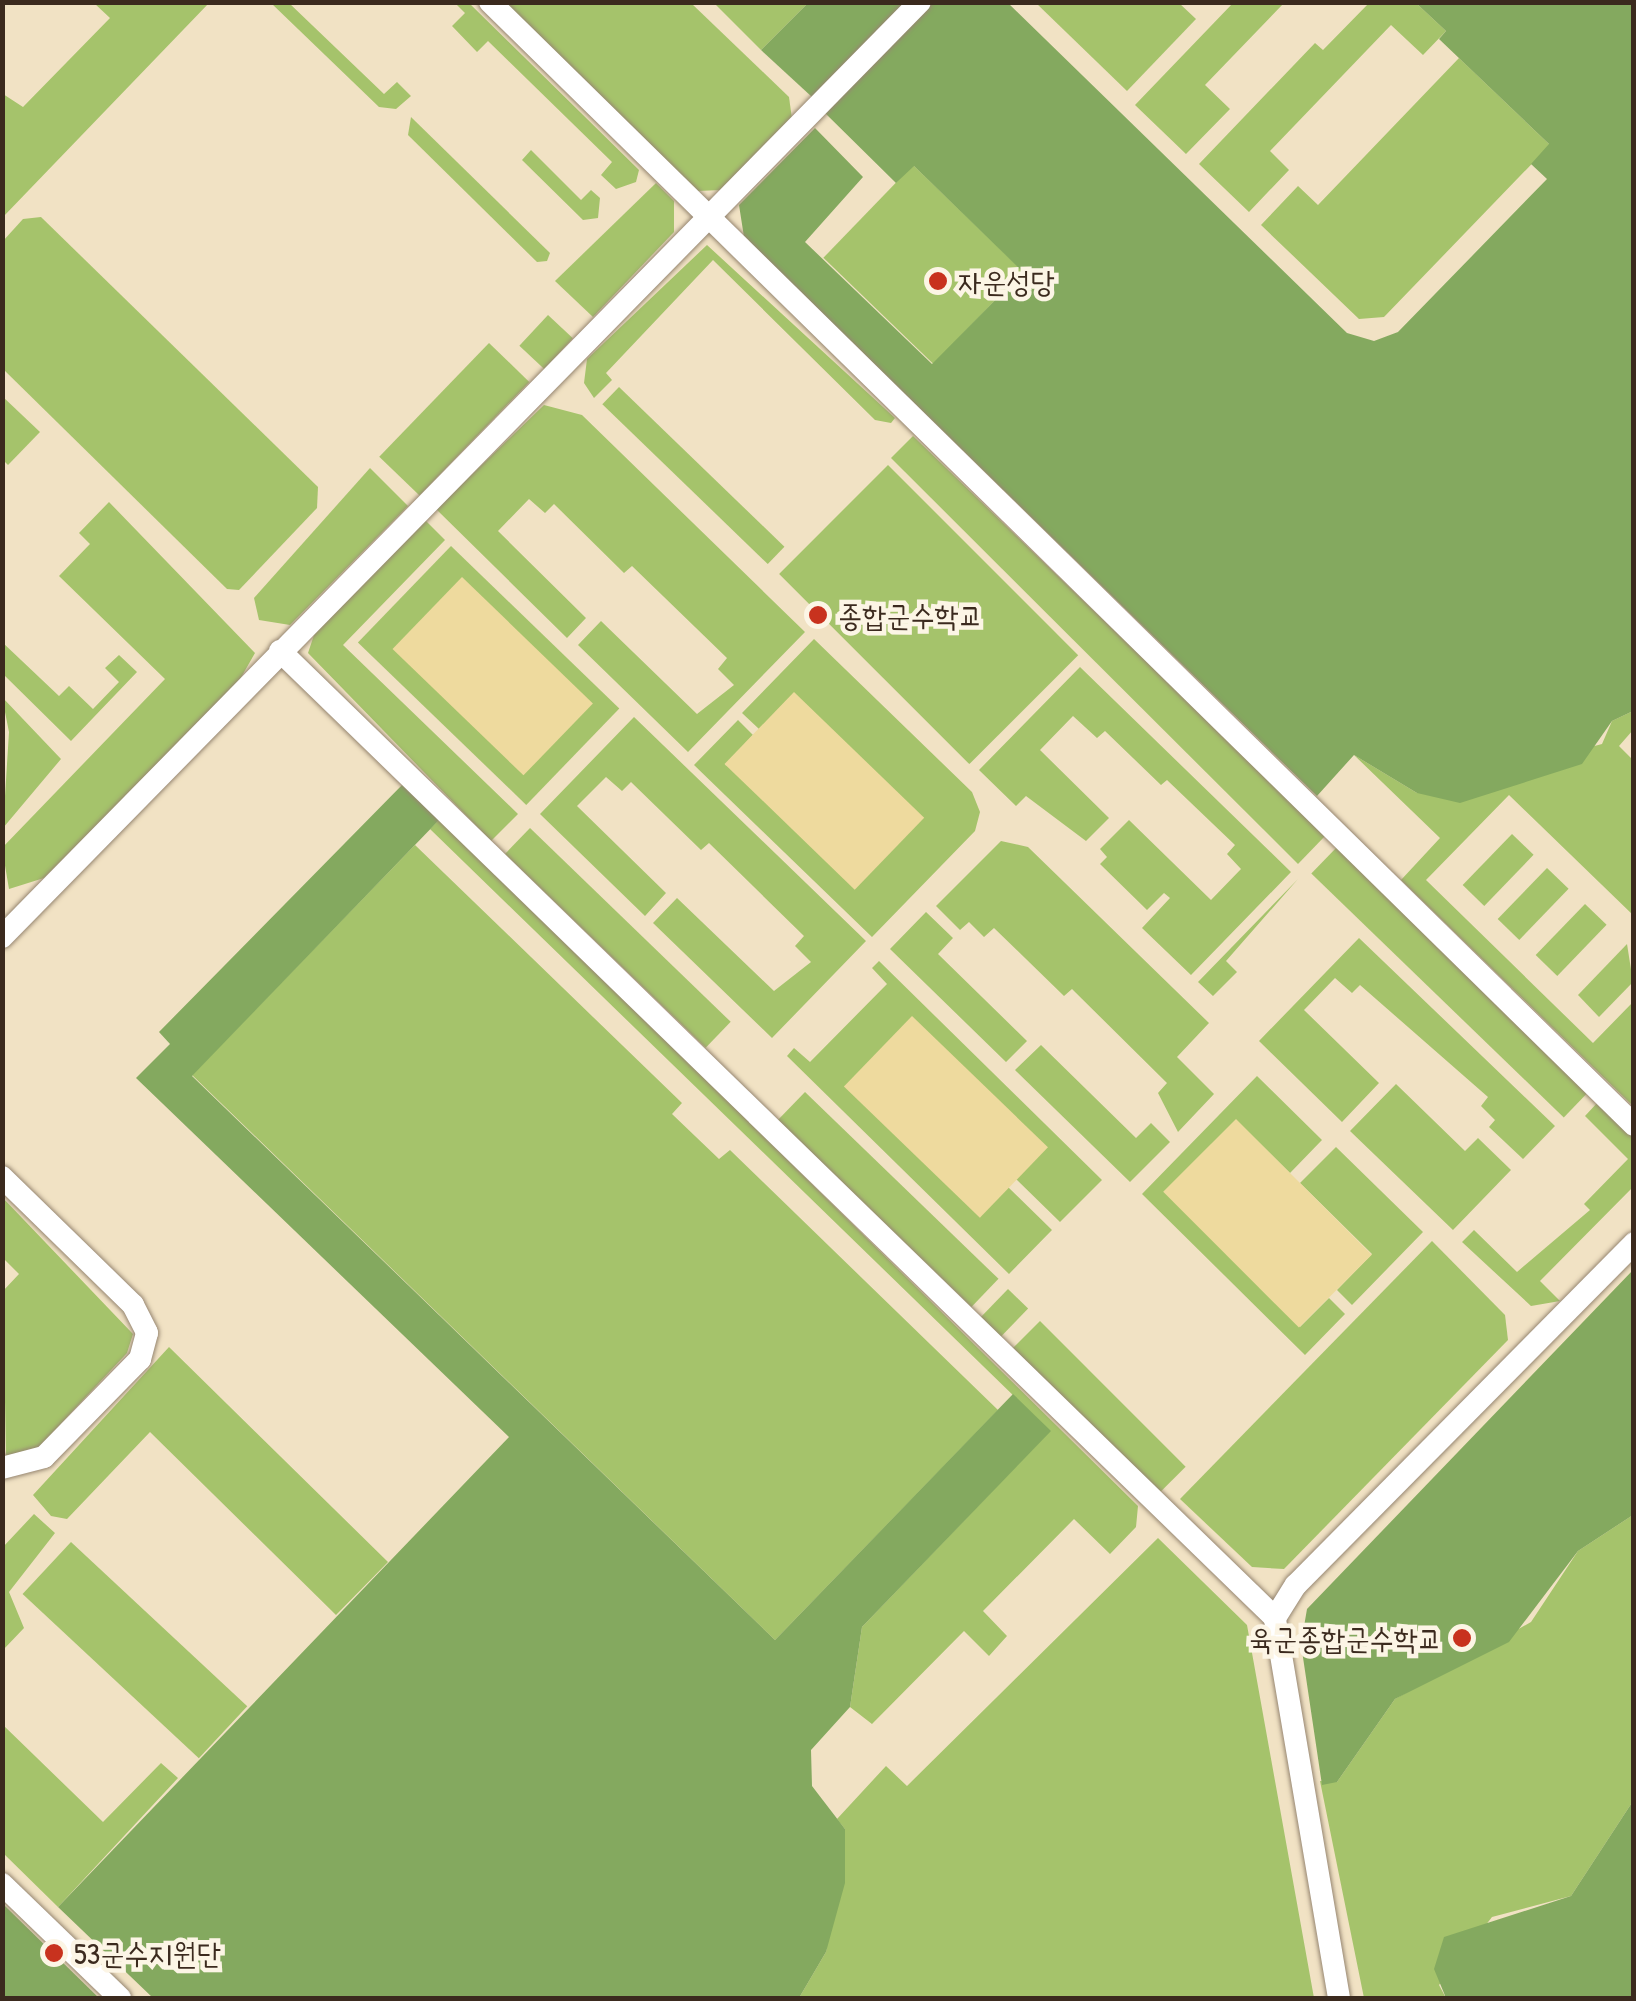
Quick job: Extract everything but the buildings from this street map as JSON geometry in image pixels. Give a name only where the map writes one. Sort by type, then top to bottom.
[{"type":"street","points":[[490,2],[1634,1124]]},
{"type":"street","points":[[2,937],[920,2]]},
{"type":"street","points":[[280,651],[1275,1618],[1340,1998]]},
{"type":"street","points":[[2,1177],[133,1305],[146,1333],[140,1359],[44,1457],[2,1468]]},
{"type":"street","points":[[1275,1618],[1296,1585],[1634,1243]]},
{"type":"street","points":[[2,1884],[120,1998]]},
{"type":"green space","points":[[94,3],[209,3],[3,217],[3,94],[23,107],[110,18]]},
{"type":"green space","points":[[271,3],[289,3],[384,94],[397,82],[411,96],[396,109],[379,107]]},
{"type":"green space","points":[[455,3],[469,3],[639,170],[636,182],[616,189],[601,175],[612,162],[488,41],[477,52],[452,26],[465,13]]},
{"type":"green space","points":[[499,3],[691,3],[789,97],[792,119],[722,190],[697,191]]},
{"type":"green space","points":[[714,3],[808,3],[761,50]]},
{"type":"green space","points":[[808,3],[907,3],[812,97],[761,50]]},
{"type":"green space","points":[[930,3],[1008,3],[1347,333],[1374,341],[1398,332],[1547,179],[1531,164],[1549,144],[1439,39],[1446,31],[1416,3],[1633,3],[1633,711],[1612,721],[1582,764],[1460,803],[1417,793],[1354,755],[1317,796],[744,237],[739,205],[815,128],[863,177],[805,242],[932,364],[1023,272],[914,166],[896,183],[825,113]]},
{"type":"green space","points":[[1036,3],[1179,3],[1196,19],[1127,91]]},
{"type":"green space","points":[[1233,3],[1284,3],[1205,85],[1230,109],[1186,154],[1135,105]]},
{"type":"green space","points":[[1369,3],[1416,3],[1446,31],[1423,55],[1391,25],[1270,151],[1289,170],[1249,212],[1199,164],[1315,43],[1323,50]]},
{"type":"green space","points":[[1459,58],[1550,145],[1384,317],[1359,319],[1261,225],[1298,186],[1318,205]]},
{"type":"green space","points":[[411,117],[550,253],[547,261],[537,262],[408,135]]},
{"type":"green space","points":[[531,150],[581,200],[591,190],[600,198],[598,218],[583,220],[522,160]]},
{"type":"green space","points":[[913,165],[1023,271],[933,364],[823,258]]},
{"type":"green space","points":[[656,183],[674,201],[674,232],[593,317],[555,281]]},
{"type":"green space","points":[[41,217],[318,487],[317,508],[239,590],[227,589],[3,369],[3,241],[23,219]]},
{"type":"green space","points":[[707,245],[895,418],[891,423],[875,420],[713,260],[606,373],[612,380],[594,398],[584,383],[587,359]]},
{"type":"green space","points":[[548,315],[573,338],[544,369],[519,346]]},
{"type":"green space","points":[[489,343],[529,382],[420,496],[379,457]]},
{"type":"green space","points":[[619,387],[784,547],[768,564],[602,404]]},
{"type":"green space","points":[[2,396],[40,432],[8,465],[3,460]]},
{"type":"green space","points":[[544,405],[582,415],[805,632],[688,752],[578,645],[601,621],[697,714],[734,685],[718,669],[727,658],[632,566],[624,573],[554,504],[545,513],[529,499],[498,531],[586,618],[567,638],[436,509]]},
{"type":"green space","points":[[913,436],[1326,835],[1298,864],[891,458]]},
{"type":"green space","points":[[888,465],[1078,655],[969,764],[779,574]]},
{"type":"green space","points":[[370,468],[408,506],[290,625],[259,620],[254,598]]},
{"type":"green space","points":[[109,502],[255,653],[239,681],[44,878],[9,889],[2,848],[165,679],[59,576],[90,544],[79,533]]},
{"type":"green space","points":[[424,519],[445,540],[343,645],[518,814],[491,841],[308,653],[315,632]]},
{"type":"green space","points":[[451,546],[619,709],[526,805],[358,642]]},
{"type":"green space","points":[[814,639],[972,792],[980,812],[975,831],[872,937],[694,765],[738,720],[753,735],[725,765],[923,819],[794,693],[759,729],[742,713]]},
{"type":"green space","points":[[2,642],[59,696],[69,686],[93,709],[119,682],[105,668],[119,655],[137,672],[71,741],[3,674]]},
{"type":"green space","points":[[1080,667],[1291,872],[1191,975],[1142,928],[1170,898],[1164,893],[1147,910],[1100,864],[1107,857],[1100,849],[1129,820],[1211,900],[1241,869],[1227,854],[1235,845],[1167,780],[1161,785],[1105,731],[1097,738],[1073,716],[1040,750],[1109,818],[1086,841],[1026,796],[1016,806],[979,770]]},
{"type":"green space","points":[[2,697],[61,759],[3,828],[9,732]]},
{"type":"green space","points":[[1633,711],[1633,730],[1619,746],[1633,760],[1633,915],[1509,795],[1426,880],[1593,1043],[1633,1002],[1633,1106],[1401,880],[1440,838],[1354,755],[1417,793],[1602,744],[1612,721]]},
{"type":"green space","points":[[634,717],[866,941],[772,1038],[653,923],[677,898],[774,991],[811,962],[795,946],[804,936],[709,843],[701,850],[631,782],[622,791],[606,777],[577,806],[666,893],[645,916],[540,814]]},
{"type":"green space","points":[[404,783],[441,818],[192,1076],[775,1640],[1013,1394],[1051,1431],[862,1627],[850,1707],[811,1750],[812,1786],[845,1829],[845,1883],[826,1952],[799,1998],[153,1998],[58,1907],[509,1437],[136,1078],[170,1044],[159,1032]]},
{"type":"green space","points":[[441,818],[1138,1506],[1136,1527],[1110,1554],[1074,1519],[983,1611],[1007,1636],[989,1656],[964,1631],[872,1724],[850,1707],[862,1627],[1050,1431],[430,829]]},
{"type":"green space","points":[[530,828],[731,1022],[706,1048],[505,854]]},
{"type":"green space","points":[[1512,834],[1534,855],[1484,906],[1463,885]]},
{"type":"green space","points":[[1001,841],[1028,847],[1209,1023],[1177,1057],[1214,1094],[1178,1132],[1158,1093],[1167,1083],[1072,989],[1064,996],[994,928],[984,937],[969,922],[960,930],[936,906]]},
{"type":"green space","points":[[415,845],[682,1103],[672,1114],[719,1159],[730,1150],[998,1410],[775,1640],[192,1075]]},
{"type":"green space","points":[[1337,847],[1589,1091],[1564,1117],[1311,874]]},
{"type":"green space","points":[[1547,868],[1569,889],[1519,940],[1498,919]]},
{"type":"green space","points":[[1298,879],[1226,961],[1237,972],[1213,996],[1198,982]]},
{"type":"green space","points":[[1585,904],[1607,925],[1557,976],[1536,955]]},
{"type":"green space","points":[[926,912],[953,938],[938,954],[1027,1041],[1006,1062],[890,949]]},
{"type":"green space","points":[[1359,938],[1555,1126],[1523,1159],[1489,1127],[1495,1120],[1481,1106],[1488,1097],[1360,985],[1352,993],[1335,978],[1304,1010],[1379,1083],[1342,1122],[1259,1041]]},
{"type":"green space","points":[[1627,944],[1633,982],[1599,1017],[1578,995]]},
{"type":"green space","points":[[879,961],[1102,1180],[1060,1222],[1016,1179],[1046,1147],[978,1218],[1008,1187],[1052,1230],[1009,1274],[787,1056],[794,1048],[810,1062],[887,984],[872,968]]},
{"type":"green space","points":[[1041,1045],[1136,1138],[1151,1123],[1170,1142],[1130,1182],[1015,1070]]},
{"type":"green space","points":[[1257,1076],[1322,1140],[1290,1173],[1236,1120],[1300,1327],[1329,1298],[1345,1314],[1305,1355],[1142,1194]]},
{"type":"green space","points":[[1396,1084],[1465,1151],[1478,1138],[1511,1170],[1453,1230],[1350,1131]]},
{"type":"green space","points":[[805,1092],[999,1279],[971,1307],[778,1120]]},
{"type":"green space","points":[[1598,1102],[1633,1137],[1633,1187],[1540,1281],[1560,1301],[1531,1306],[1462,1242],[1474,1230],[1517,1272],[1590,1210],[1584,1204],[1628,1159],[1585,1116]]},
{"type":"green space","points":[[1336,1147],[1423,1232],[1352,1305],[1337,1290],[1372,1254],[1300,1183]]},
{"type":"green space","points":[[2,1197],[133,1334],[127,1353],[38,1448],[6,1456],[3,1291],[19,1274],[3,1258]]},
{"type":"green space","points":[[1432,1241],[1505,1315],[1508,1340],[1284,1569],[1252,1567],[1180,1499]]},
{"type":"green space","points":[[1633,1270],[1633,1515],[1578,1551],[1509,1642],[1395,1699],[1337,1782],[1322,1785],[1301,1644],[1307,1609]]},
{"type":"green space","points":[[1008,1289],[1028,1308],[1000,1337],[980,1318]]},
{"type":"green space","points":[[1040,1321],[1186,1467],[1159,1494],[1013,1348]]},
{"type":"green space","points":[[169,1347],[388,1562],[336,1615],[150,1432],[67,1519],[51,1516],[33,1495]]},
{"type":"green space","points":[[34,1514],[55,1533],[9,1592],[24,1628],[3,1650],[3,1547]]},
{"type":"green space","points":[[1633,1515],[1633,1801],[1571,1896],[1492,1917],[1439,1985],[1446,1998],[1364,1998],[1320,1781],[1337,1782],[1395,1699],[1531,1622],[1578,1551]]},
{"type":"green space","points":[[1158,1538],[1247,1625],[1314,1998],[799,1998],[826,1952],[845,1829],[837,1819],[886,1766],[907,1786]]},
{"type":"green space","points":[[71,1542],[247,1706],[199,1758],[23,1594]]},
{"type":"green space","points":[[2,1724],[103,1822],[161,1763],[178,1778],[58,1907],[3,1853]]},
{"type":"green space","points":[[1633,1801],[1633,1998],[1446,1998],[1434,1969],[1444,1937],[1571,1896]]},
{"type":"green space","points":[[3,1904],[99,1998],[3,1998]]},
{"type":"sand","points":[[462,577],[593,703],[523,775],[393,649]]},
{"type":"sand","points":[[794,692],[924,818],[855,890],[725,764]]},
{"type":"sand","points":[[912,1016],[1048,1147],[980,1218],[844,1086]]},
{"type":"sand","points":[[1236,1119],[1372,1255],[1299,1328],[1163,1192]]},
{"type":"place","name":"자운성당","points":[[938,281]]},
{"type":"place","name":"종합군수학교","points":[[818,615]]},
{"type":"place","name":"육군종합군수학교","points":[[1462,1638]]},
{"type":"place","name":"53군수지원단","points":[[54,1953]]}]
